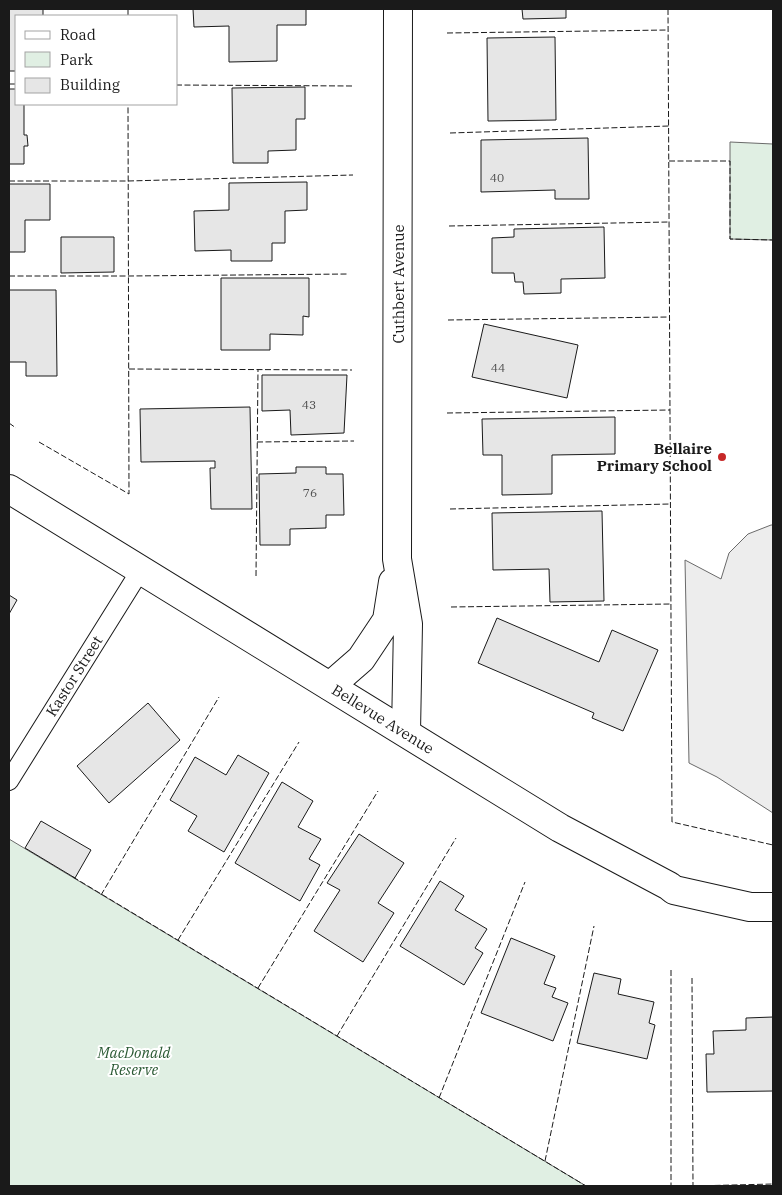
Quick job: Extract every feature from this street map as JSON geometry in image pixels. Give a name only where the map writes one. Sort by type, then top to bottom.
[{"type":"street","name":"Cuthbert Avenue","points":[[330,686],[361,658],[387,620],[397,559],[398,9]]},
{"type":"street","name":"Bellevue Avenue","points":[[9,489],[560,828],[674,890],[750,907],[773,907]]},
{"type":"street","name":"Cuthbert Avenue","points":[[397,559],[408,624],[406,732]]},
{"type":"lane","name":"Kastor Street","points":[[9,780],[140,571]]},
{"type":"green space","points":[[730,142],[773,144],[773,240],[730,239]]},
{"type":"green space","name":"MacDonald Reserve","points":[[9,839],[586,1186],[9,1186]]},
{"type":"shaded area","points":[[773,525],[773,813],[717,777],[689,763],[685,560],[721,579],[729,553],[748,534]]},
{"type":"building","points":[[9,9],[43,9],[43,15],[15,15],[15,71],[9,71]]},
{"type":"building","points":[[193,9],[306,9],[306,25],[277,25],[277,61],[229,62],[229,26],[194,27]]},
{"type":"building","points":[[522,9],[566,9],[566,18],[523,19]]},
{"type":"building","points":[[555,37],[556,120],[488,121],[487,38]]},
{"type":"building","points":[[305,87],[305,119],[296,119],[296,150],[268,151],[268,163],[233,163],[232,88]]},
{"type":"building","points":[[9,89],[15,89],[15,105],[24,105],[24,135],[27,135],[28,146],[24,146],[24,164],[9,164]]},
{"type":"building","points":[[588,138],[589,199],[555,199],[555,190],[481,192],[481,140]]},
{"type":"building","points":[[307,182],[307,210],[285,211],[285,243],[272,243],[272,261],[231,261],[231,250],[195,251],[194,211],[229,210],[229,183]]},
{"type":"building","points":[[9,184],[50,184],[50,220],[25,220],[25,252],[9,252]]},
{"type":"building","points":[[604,227],[605,278],[561,279],[561,293],[524,294],[523,282],[515,282],[514,273],[492,273],[492,238],[514,237],[514,229]]},
{"type":"building","points":[[61,237],[114,237],[114,272],[61,273]]},
{"type":"building","points":[[221,278],[309,278],[309,317],[303,316],[303,335],[270,334],[270,350],[221,350]]},
{"type":"building","points":[[9,290],[56,290],[57,376],[26,376],[26,362],[9,362]]},
{"type":"building","points":[[484,324],[578,345],[567,398],[472,377]]},
{"type":"building","points":[[262,375],[347,375],[344,433],[291,435],[290,410],[262,411]]},
{"type":"building","points":[[250,407],[252,509],[211,509],[210,468],[215,468],[215,461],[141,462],[140,409]]},
{"type":"building","points":[[615,417],[615,454],[552,455],[552,494],[502,495],[502,455],[483,455],[482,419]]},
{"type":"building","points":[[296,467],[326,467],[326,474],[343,474],[344,515],[326,515],[326,528],[290,529],[290,545],[260,545],[259,474],[296,473]]},
{"type":"building","points":[[602,511],[604,601],[550,602],[549,569],[493,570],[492,513]]},
{"type":"building","points":[[9,595],[17,600],[9,614]]},
{"type":"building","points":[[497,618],[599,662],[612,630],[658,650],[623,731],[592,718],[594,713],[478,663]]},
{"type":"building","points":[[148,703],[180,740],[109,803],[77,766]]},
{"type":"building","points":[[238,755],[269,773],[224,852],[188,831],[197,816],[170,800],[195,757],[226,775]]},
{"type":"building","points":[[282,782],[313,801],[298,827],[321,839],[309,859],[320,865],[300,901],[235,863]]},
{"type":"building","points":[[41,821],[91,850],[75,878],[25,848]]},
{"type":"building","points":[[359,834],[404,863],[378,903],[394,913],[363,962],[314,931],[340,890],[327,883]]},
{"type":"building","points":[[440,881],[464,896],[455,910],[487,929],[475,948],[483,953],[464,985],[400,946]]},
{"type":"building","points":[[511,938],[555,956],[544,984],[556,988],[552,997],[568,1003],[553,1041],[481,1013]]},
{"type":"building","points":[[594,973],[621,979],[618,994],[654,1002],[649,1023],[655,1025],[647,1059],[577,1043]]},
{"type":"building","points":[[773,1017],[773,1091],[707,1092],[706,1054],[714,1054],[713,1031],[746,1030],[746,1018]]},
{"type":"fence","points":[[128,9],[128,15]]},
{"type":"fence","points":[[668,9],[672,822],[773,845]]},
{"type":"fence","points":[[447,33],[668,30]]},
{"type":"fence","points":[[9,84],[15,84]]},
{"type":"fence","points":[[178,85],[353,86]]},
{"type":"fence","points":[[39,442],[129,494],[128,105]]},
{"type":"fence","points":[[450,133],[669,126]]},
{"type":"fence","points":[[669,161],[730,161],[730,239],[773,240]]},
{"type":"fence","points":[[9,181],[128,181],[353,175]]},
{"type":"fence","points":[[449,226],[669,222]]},
{"type":"fence","points":[[9,276],[349,274]]},
{"type":"fence","points":[[448,320],[669,317]]},
{"type":"fence","points":[[129,369],[352,370]]},
{"type":"fence","points":[[256,576],[258,369]]},
{"type":"fence","points":[[447,413],[670,410]]},
{"type":"fence","points":[[9,423],[16,428]]},
{"type":"fence","points":[[257,442],[354,441]]},
{"type":"fence","points":[[450,509],[670,504]]},
{"type":"fence","points":[[451,607],[671,604]]},
{"type":"fence","points":[[101,895],[219,697]]},
{"type":"fence","points":[[178,940],[299,742]]},
{"type":"fence","points":[[258,988],[378,791]]},
{"type":"fence","points":[[337,1036],[456,838]]},
{"type":"fence","points":[[73,877],[586,1186]]},
{"type":"fence","points":[[439,1098],[525,882]]},
{"type":"fence","points":[[545,1161],[594,926]]},
{"type":"fence","points":[[671,970],[671,1186]]},
{"type":"fence","points":[[692,978],[693,1186],[773,1184]]},
{"type":"place","name":"Bellaire Primary School","points":[[722,457]]}]
